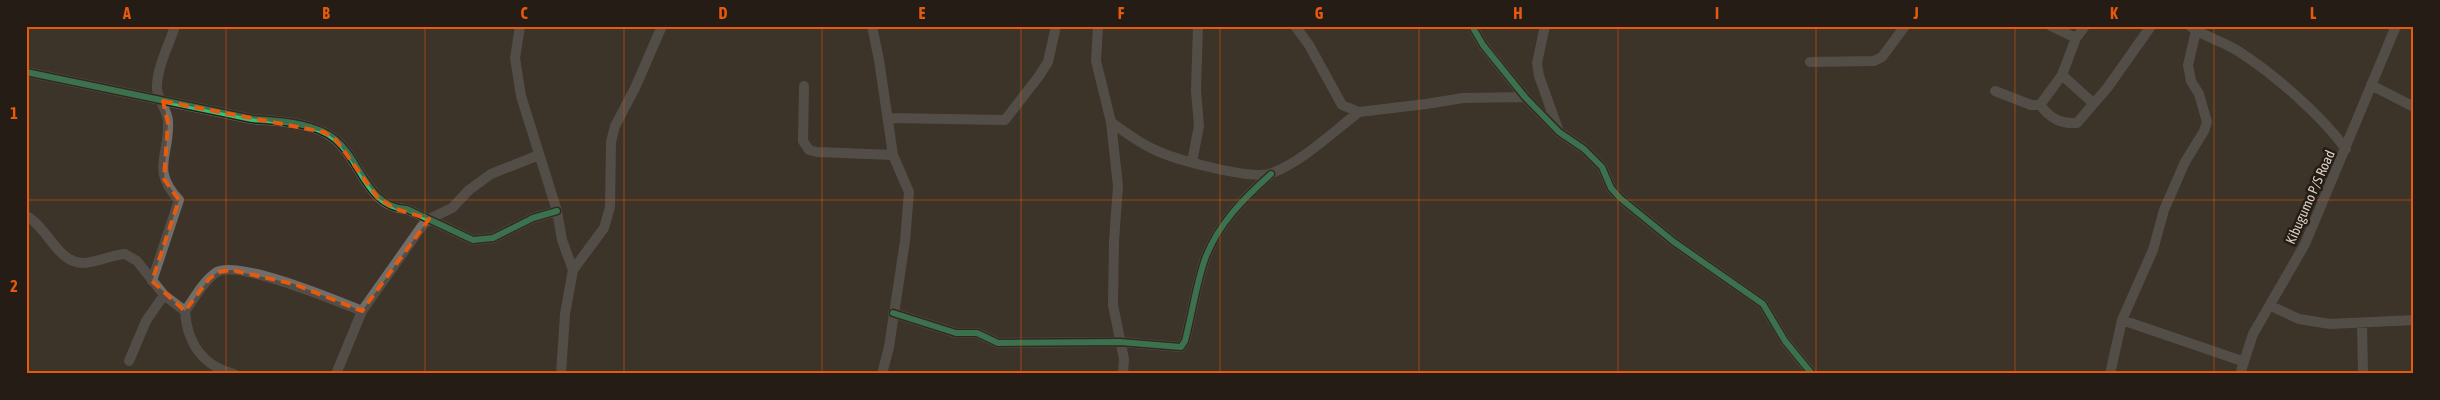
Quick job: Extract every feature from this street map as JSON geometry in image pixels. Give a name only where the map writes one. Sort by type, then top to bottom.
[{"type":"street","points":[[152,281],[179,200],[169,189],[164,179],[162,166],[168,123],[157,90],[161,69],[175,26]]},
{"type":"street","points":[[520,26],[515,58],[521,96],[557,212],[562,240],[573,270]]},
{"type":"street","points":[[561,374],[565,314],[573,270],[604,228],[610,207],[610,142],[614,126],[635,88],[662,26]]},
{"type":"street","points":[[872,26],[893,155],[909,192],[905,241],[882,374]]},
{"type":"street","points":[[888,118],[1005,120],[1048,62],[1056,26]]},
{"type":"street","points":[[1098,26],[1096,61],[1111,122],[1118,186],[1114,240],[1113,305],[1120,342],[1123,374]]},
{"type":"street","points":[[1192,162],[1199,126],[1196,92],[1198,26]]},
{"type":"street","points":[[1295,26],[1309,45],[1342,104],[1360,112]]},
{"type":"street","points":[[1472,26],[1483,45],[1525,97],[1559,132],[1599,163],[1611,188],[1620,198],[1674,242],[1764,304],[1785,341],[1812,374]]},
{"type":"street","points":[[1545,26],[1537,62],[1539,76],[1559,132]]},
{"type":"street","points":[[1810,62],[1874,61],[1882,57],[1905,26]]},
{"type":"street","points":[[2051,26],[2076,38]]},
{"type":"street","points":[[2040,105],[2062,75],[2076,38],[2085,26]]},
{"type":"street","points":[[2040,105],[2048,116],[2069,123],[2077,123],[2108,87],[2151,26]]},
{"type":"street","name":"Kibugumo P/S Road","points":[[2240,374],[2242,361],[2252,334],[2305,244],[2396,26]]},
{"type":"street","points":[[2110,374],[2122,320],[2153,250],[2164,210],[2185,162],[2204,132],[2207,122],[2200,94],[2191,81],[2188,65],[2193,29],[2234,48],[2260,65],[2334,134],[2346,149]]},
{"type":"street","points":[[26,72],[252,119],[285,122],[324,132],[336,140],[378,198],[396,209],[407,209],[473,240],[493,238],[533,218],[557,212]]},
{"type":"street","points":[[2062,75],[2093,103]]},
{"type":"street","points":[[2370,85],[2414,107]]},
{"type":"street","points":[[804,86],[803,141],[809,150],[816,152],[893,155]]},
{"type":"street","points":[[1995,90],[2031,105],[2040,105]]},
{"type":"street","points":[[894,313],[956,333],[977,333],[998,343],[1120,342],[1181,347],[1186,341],[1205,259],[1213,241],[1229,216],[1248,194],[1271,174],[1286,166],[1360,112],[1463,98],[1525,97]]},
{"type":"street","points":[[1111,122],[1154,150],[1192,162],[1250,174],[1271,174]]},
{"type":"street","points":[[336,374],[362,311],[429,219],[452,208],[469,190],[491,174],[538,155]]},
{"type":"street","points":[[26,216],[36,221],[56,248],[80,263],[93,262],[125,254],[137,261],[164,295],[185,311],[189,338],[195,348],[229,373]]},
{"type":"street","points":[[185,311],[209,279],[218,272],[231,270],[294,284],[362,311]]},
{"type":"street","points":[[129,361],[146,321],[164,295]]},
{"type":"street","points":[[2270,306],[2299,319],[2330,324],[2414,320]]},
{"type":"street","points":[[2122,320],[2242,361]]},
{"type":"street","points":[[2362,323],[2363,374]]},
{"type":"highlighted area","points":[[163,101],[324,132],[336,140],[378,198],[396,209],[429,219],[362,311],[294,284],[231,270],[218,272],[209,279],[185,311],[152,281],[179,200],[164,179],[168,123]]},
{"type":"cycle path","points":[[1472,26],[1483,45],[1525,97],[1559,132],[1584,149],[1602,167],[1611,188],[1620,198],[1674,242],[1763,304],[1785,341],[1812,374]]},
{"type":"cycle path","points":[[26,72],[252,119],[295,123],[317,129],[335,139],[344,148],[373,192],[383,201],[393,207],[407,209],[473,240],[493,238],[533,218],[557,211]]},
{"type":"cycle path","points":[[893,313],[956,333],[977,333],[998,343],[1120,342],[1181,347],[1185,341],[1199,279],[1210,246],[1233,212],[1271,174]]}]
